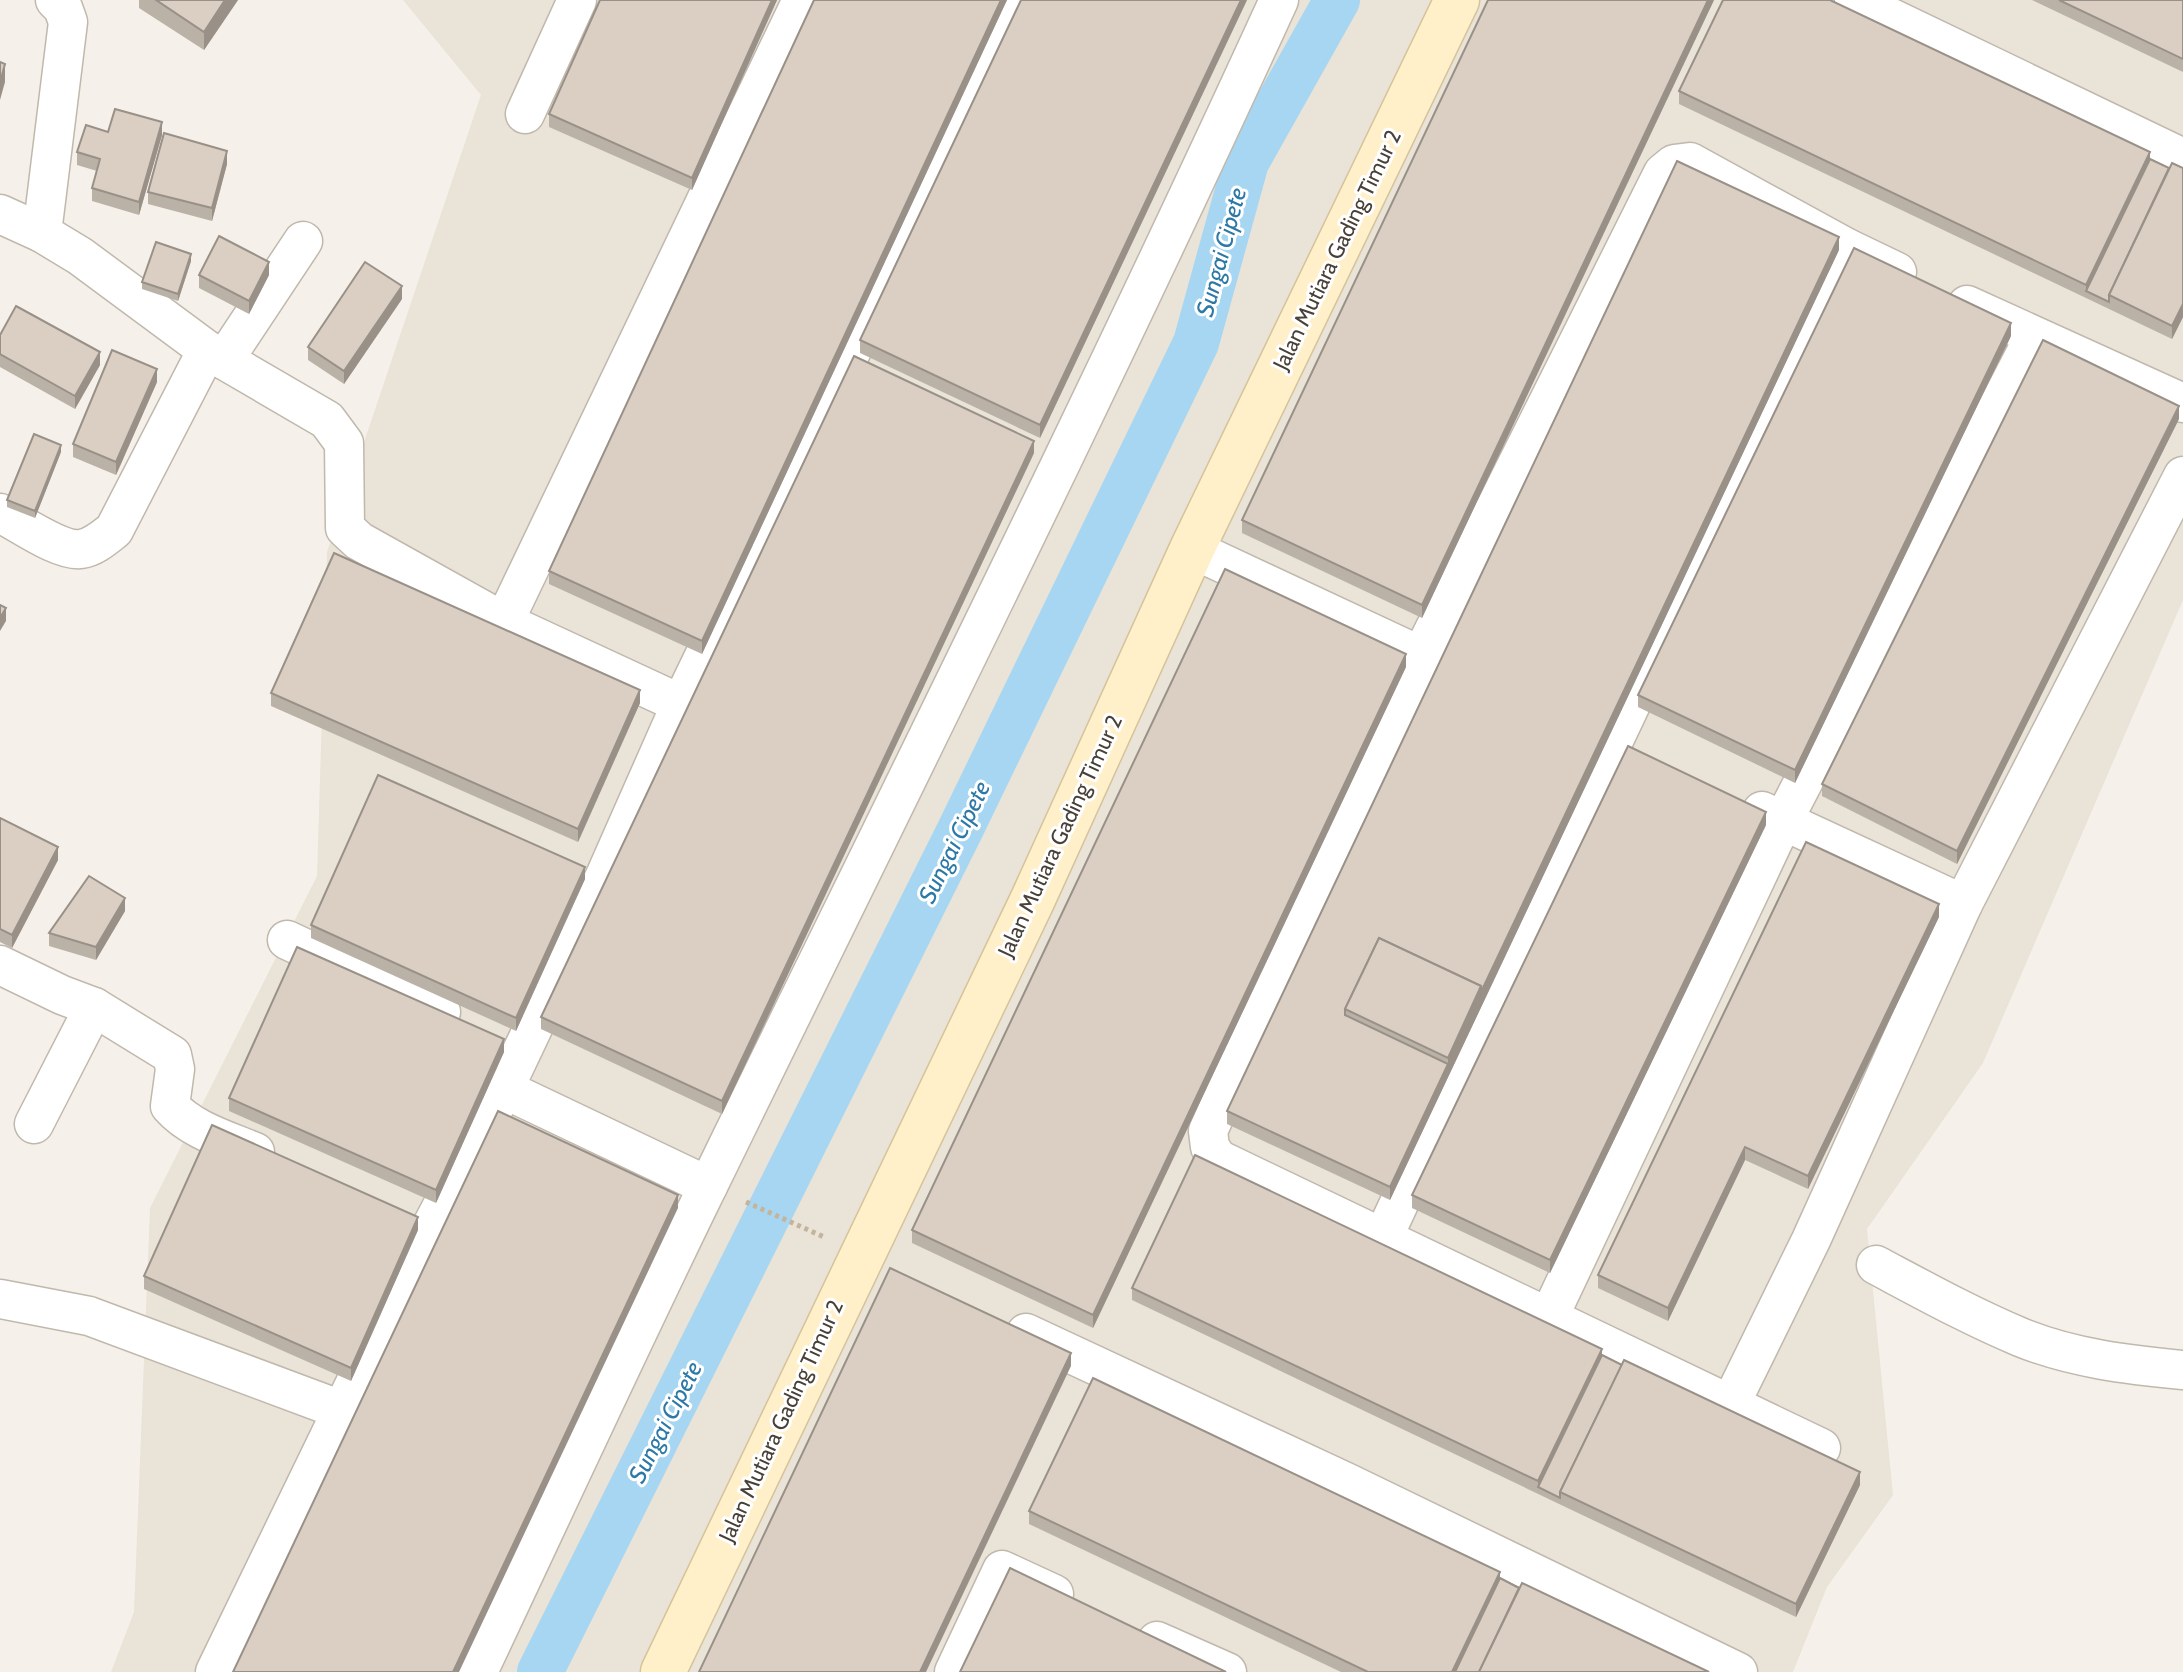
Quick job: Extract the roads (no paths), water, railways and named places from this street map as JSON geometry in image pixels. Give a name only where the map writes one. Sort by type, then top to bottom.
[{"type":"street","points":[[42,233],[68,22],[63,8],[55,0]]},
{"type":"street","points":[[525,114],[577,0]]},
{"type":"street","points":[[504,622],[802,0]]},
{"type":"street","points":[[215,1672],[344,1411],[416,1223],[504,1089],[495,1038],[592,870],[681,704],[1021,0]]},
{"type":"street","points":[[478,1672],[708,1186],[954,686],[1279,0]]},
{"type":"street","name":"Jalan Mutiara Gading Timur 2","points":[[663,1672],[1032,901],[1192,549],[1457,0]]},
{"type":"street","points":[[1854,0],[2183,158]]},
{"type":"street","points":[[1821,1448],[1218,1159],[1210,1147],[1208,1131],[1421,656],[1663,173],[1674,164],[1690,162],[1847,248],[2034,337],[2183,403]]},
{"type":"street","points":[[0,214],[42,233],[80,256],[216,355],[327,420],[344,443],[345,528],[359,541],[504,622],[681,704]]},
{"type":"street","points":[[0,513],[67,548],[83,549],[114,530],[216,355],[303,241]]},
{"type":"street","points":[[1382,1240],[1628,747],[1847,248]]},
{"type":"street","points":[[1548,1319],[1783,821],[2034,337]]},
{"type":"street","points":[[1730,1405],[1811,1240],[1963,904],[2183,476]]},
{"type":"street","points":[[1192,549],[1421,656]]},
{"type":"street","points":[[1727,794],[1963,904]]},
{"type":"street","points":[[287,940],[495,1038]]},
{"type":"street","points":[[0,965],[94,1007],[172,1055],[175,1069],[170,1106],[178,1115],[191,1124],[290,1167]]},
{"type":"street","points":[[34,1124],[94,1007]]},
{"type":"street","points":[[504,1089],[708,1186]]},
{"type":"street","points":[[1876,1265],[2022,1338],[2088,1358],[2183,1370]]},
{"type":"street","points":[[0,1299],[89,1316],[344,1411]]},
{"type":"street","points":[[989,1316],[1348,1483],[1738,1672]]},
{"type":"street","points":[[954,1672],[1002,1570],[1086,1608]]},
{"type":"street","points":[[1129,1628],[1227,1672]]},
{"type":"waterway","name":"Sungai Cipete","points":[[540,1672],[961,828],[1196,343],[1246,162],[1337,0]]}]
